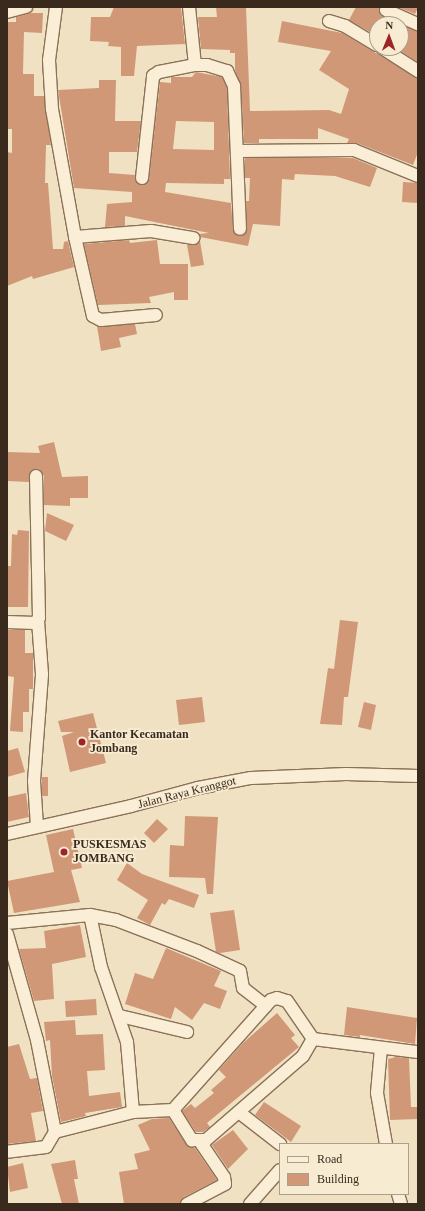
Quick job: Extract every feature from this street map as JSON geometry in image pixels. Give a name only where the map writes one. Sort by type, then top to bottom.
[{"type":"street","points":[[7,12],[26,7]]},
{"type":"street","points":[[56,7],[49,76],[75,237],[96,320],[156,315]]},
{"type":"street","points":[[189,7],[195,65]]},
{"type":"street","points":[[386,10],[418,24]]},
{"type":"street","points":[[329,21],[345,26],[369,40]]},
{"type":"street","points":[[395,56],[418,71]]},
{"type":"street","points":[[142,178],[153,76],[159,72],[195,65],[218,67],[231,76],[236,97],[240,229]]},
{"type":"street","points":[[238,151],[354,150],[418,176]]},
{"type":"street","points":[[75,237],[150,231],[193,238]]},
{"type":"street","points":[[36,476],[38,621],[42,674],[35,760],[37,826]]},
{"type":"street","points":[[7,622],[38,621]]},
{"type":"street","name":"Jalan Raya Kranggot","points":[[7,834],[251,778],[346,774],[418,776]]},
{"type":"street","points":[[7,923],[90,915],[116,920],[197,951],[240,971],[243,988],[266,1006]]},
{"type":"street","points":[[90,915],[101,966],[120,1016],[127,1042],[133,1112]]},
{"type":"street","points":[[7,934],[37,1040],[55,1132],[46,1148],[7,1152]]},
{"type":"street","points":[[55,1132],[133,1112],[173,1110],[266,1006],[277,998],[287,1001],[313,1039],[418,1052]]},
{"type":"street","points":[[120,1016],[187,1032]]},
{"type":"street","points":[[201,1143],[240,1113],[303,1056],[313,1039]]},
{"type":"street","points":[[381,1048],[377,1092],[386,1143]]},
{"type":"street","points":[[173,1110],[192,1140],[201,1143],[224,1177],[225,1184],[186,1204]]},
{"type":"street","points":[[240,1113],[279,1143]]},
{"type":"street","points":[[250,1204],[279,1171]]},
{"type":"building","points":[[114,7],[181,7],[185,44],[137,46],[134,76],[121,76],[121,47],[108,46],[109,42],[90,41],[91,17],[110,17]]},
{"type":"building","points":[[216,7],[246,7],[250,111],[329,110],[341,114],[349,89],[319,70],[331,51],[278,42],[282,21],[342,33],[369,49],[369,56],[381,56],[418,78],[418,152],[413,165],[357,143],[347,143],[349,139],[318,128],[318,139],[259,139],[259,143],[244,143],[241,86],[235,70],[235,53],[230,53],[230,50],[201,49],[198,17],[217,17]]},
{"type":"building","points":[[356,7],[379,7],[380,15],[382,16],[369,16],[369,31],[349,20]]},
{"type":"building","points":[[398,7],[418,7],[418,8],[415,14]]},
{"type":"building","points":[[31,13],[43,13],[42,33],[24,32],[23,74],[34,74],[34,96],[44,96],[51,145],[46,145],[45,183],[48,183],[53,249],[63,249],[64,242],[68,241],[74,267],[33,279],[32,276],[7,286],[7,152],[12,153],[12,129],[7,129],[7,22],[16,22],[16,17]]},
{"type":"building","points":[[409,28],[418,31],[418,62],[409,56]]},
{"type":"building","points":[[196,72],[222,77],[227,88],[230,179],[224,179],[224,184],[166,183],[165,192],[231,203],[233,230],[240,236],[247,229],[246,201],[249,201],[250,178],[245,178],[245,158],[353,158],[377,168],[370,187],[335,176],[295,174],[294,180],[282,179],[280,226],[253,224],[248,246],[200,237],[199,234],[209,233],[125,216],[125,226],[105,227],[107,204],[132,202],[132,192],[74,188],[58,90],[99,88],[99,80],[116,80],[115,121],[141,121],[137,152],[109,152],[109,173],[135,175],[135,181],[142,185],[149,179],[160,82],[171,83],[171,77],[192,77]],"holes":[[[176,121],[214,122],[214,150],[173,149]]]},
{"type":"building","points":[[403,182],[418,183],[418,203],[402,202]]},
{"type":"building","points":[[129,240],[130,243],[157,240],[160,264],[188,264],[188,300],[174,300],[174,292],[149,297],[151,303],[98,305],[84,244]]},
{"type":"building","points":[[200,241],[204,265],[191,267],[187,245],[195,245]]},
{"type":"building","points":[[135,324],[137,334],[119,338],[121,347],[101,351],[97,326]]},
{"type":"building","points":[[54,442],[62,477],[88,476],[88,498],[70,498],[70,506],[44,505],[44,476],[39,469],[30,472],[29,482],[7,481],[7,452],[40,453],[38,446]]},
{"type":"building","points":[[47,513],[74,525],[66,541],[45,531]]},
{"type":"building","points":[[18,530],[29,531],[28,607],[7,607],[7,566],[11,566],[12,534],[17,535]]},
{"type":"building","points":[[340,620],[358,622],[348,697],[344,697],[342,725],[320,724],[328,668],[334,669]]},
{"type":"building","points":[[8,630],[25,630],[25,653],[33,653],[33,689],[29,689],[29,712],[23,712],[23,732],[10,731],[14,677],[7,676]]},
{"type":"building","points":[[202,697],[205,722],[179,725],[176,700]]},
{"type":"building","points":[[364,702],[376,705],[371,730],[358,727]]},
{"type":"building","name":"Kantor Kecamatan Jombang","points":[[93,713],[106,763],[70,772],[62,736],[74,732],[61,732],[58,721]]},
{"type":"building","points":[[18,748],[25,772],[7,777],[7,751]]},
{"type":"building","points":[[42,777],[48,777],[48,796],[42,796]]},
{"type":"building","points":[[26,793],[29,817],[7,822],[7,797]]},
{"type":"building","points":[[185,816],[218,817],[213,894],[207,894],[205,878],[169,877],[170,845],[184,846]]},
{"type":"building","points":[[157,819],[168,829],[154,843],[144,833]]},
{"type":"building","points":[[73,829],[82,868],[71,870],[80,902],[14,913],[7,881],[54,872],[46,835]]},
{"type":"building","points":[[127,863],[142,874],[199,895],[194,908],[169,899],[165,905],[162,903],[150,925],[137,918],[148,900],[117,880]]},
{"type":"building","points":[[234,910],[240,950],[220,953],[216,952],[210,913]]},
{"type":"building","points":[[80,925],[86,957],[52,964],[54,999],[34,1001],[19,949],[46,948],[44,931]]},
{"type":"building","points":[[166,948],[221,971],[214,986],[227,991],[220,1009],[204,1003],[192,1020],[175,1007],[171,1019],[125,1004],[135,973],[153,979]]},
{"type":"building","points":[[96,999],[97,1015],[66,1017],[65,1001]]},
{"type":"building","points":[[347,1007],[417,1018],[415,1044],[360,1035],[360,1037],[344,1035]]},
{"type":"building","points":[[277,1013],[295,1035],[291,1038],[299,1047],[207,1123],[210,1127],[203,1132],[196,1132],[182,1111],[191,1104],[195,1108],[214,1093],[211,1090],[226,1077],[219,1070],[243,1043]]},
{"type":"building","points":[[75,1020],[76,1035],[103,1034],[105,1070],[87,1071],[89,1096],[120,1092],[122,1107],[85,1113],[86,1116],[61,1122],[52,1076],[50,1040],[46,1041],[44,1022]]},
{"type":"building","points":[[19,1044],[30,1079],[37,1078],[43,1111],[31,1113],[36,1141],[7,1144],[7,1047]]},
{"type":"building","points":[[396,1057],[409,1058],[411,1107],[418,1107],[418,1119],[390,1120],[388,1059]]},
{"type":"building","points":[[264,1102],[301,1126],[291,1142],[255,1115]]},
{"type":"building","points":[[169,1118],[186,1144],[195,1148],[217,1180],[184,1197],[180,1204],[124,1204],[119,1172],[138,1169],[134,1154],[150,1150],[138,1125],[152,1119]]},
{"type":"building","points":[[233,1130],[248,1149],[228,1169],[212,1145]]},
{"type":"building","points":[[75,1160],[78,1179],[74,1179],[79,1204],[62,1204],[51,1164]]},
{"type":"building","points":[[23,1163],[28,1188],[10,1192],[7,1167]]},
{"type":"place","name":"Kantor Kecamatan Jombang","points":[[82,742]]},
{"type":"place","name":"PUSKESMAS JOMBANG","points":[[64,852]]}]
